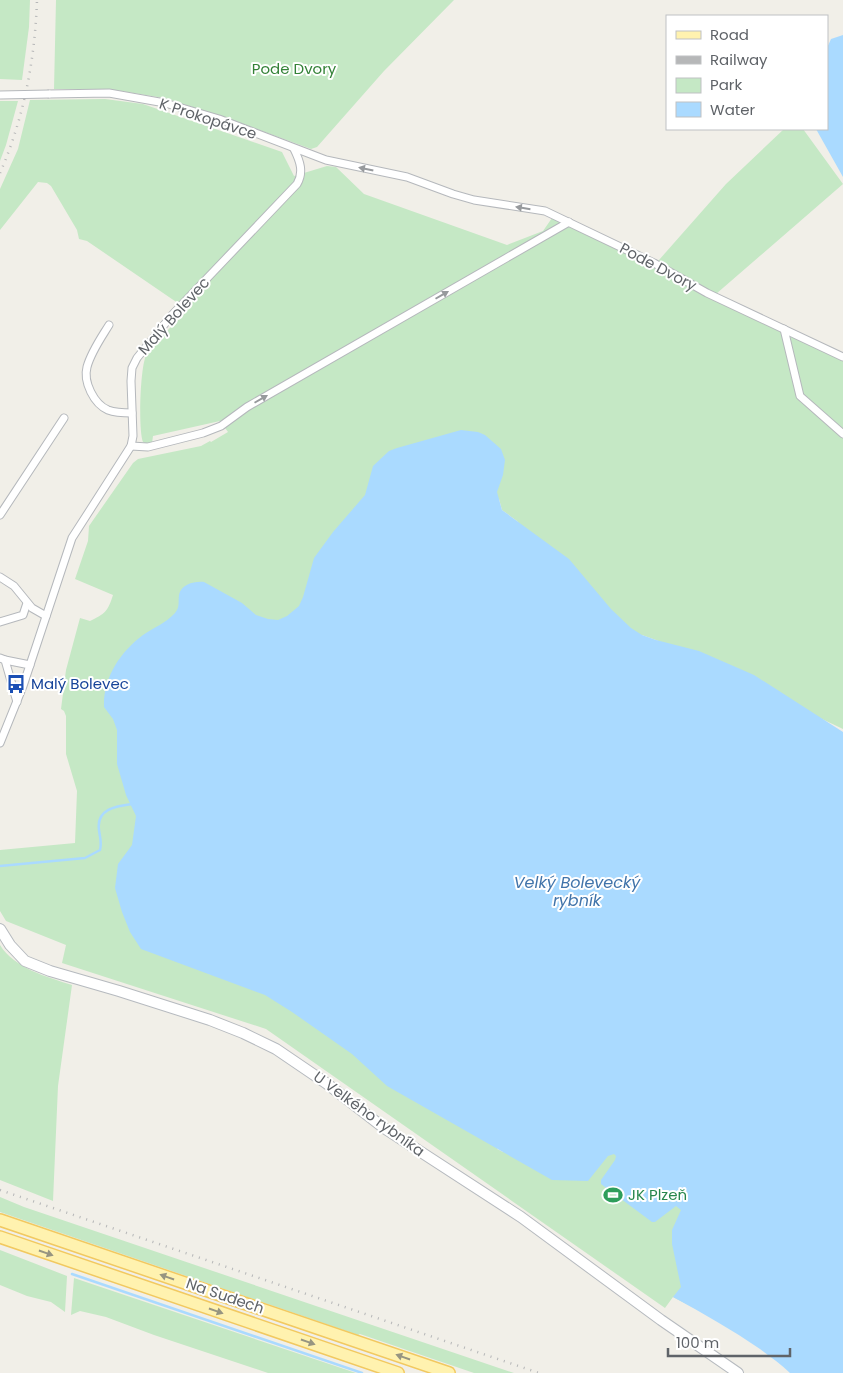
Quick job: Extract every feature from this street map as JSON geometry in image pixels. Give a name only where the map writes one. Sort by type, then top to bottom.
[{"type":"main road","name":"Na Sudech","points":[[0,1220],[449,1373]]},
{"type":"main road","name":"Na Sudech","points":[[0,1237],[398,1373]]},
{"type":"street","name":"K Prokopávce","points":[[0,95],[109,94],[165,102],[220,119],[294,149]]},
{"type":"street","name":"Pode Dvory","points":[[294,149],[326,160],[407,178],[474,200],[545,211],[654,263],[707,293],[843,357]]},
{"type":"street","name":"Malý Bolevec","points":[[0,743],[30,665],[72,538],[131,446],[133,436],[132,368],[137,358],[172,315],[297,184],[300,179],[301,166],[294,149]]},
{"type":"street","points":[[131,446],[148,447],[203,433],[221,426],[247,407],[569,222]]},
{"type":"street","points":[[109,325],[91,356],[87,367],[86,374],[89,386],[100,404],[107,410],[132,413]]},
{"type":"street","points":[[784,329],[800,396],[843,434]]},
{"type":"street","points":[[0,515],[64,418]]},
{"type":"street","points":[[0,577],[14,586],[27,603],[38,613],[46,616]]},
{"type":"street","points":[[0,622],[23,615],[27,603]]},
{"type":"street","points":[[2,659],[30,665]]},
{"type":"street","points":[[2,659],[17,702]]},
{"type":"street","name":"U Velkého rybníka","points":[[0,930],[10,945],[25,961],[50,971],[210,1020],[276,1049],[326,1083],[384,1128],[521,1217],[661,1320],[738,1373]]},
{"type":"green space","points":[[0,0],[30,0],[29,27],[22,80],[0,79]]},
{"type":"green space","name":"Pode Dvory","points":[[56,0],[454,0],[384,71],[317,147],[311,149],[224,117],[164,98],[109,89],[54,89]]},
{"type":"green space","points":[[105,99],[143,104],[282,152],[294,176],[327,166],[336,167],[364,194],[507,245],[543,231],[552,218],[658,263],[726,184],[783,130],[804,130],[843,184],[716,294],[843,357],[843,729],[642,635],[631,659],[517,521],[502,510],[499,499],[497,1149],[503,1152],[555,1085],[736,1205],[700,1311],[673,1297],[665,1308],[266,1029],[62,963],[66,945],[6,921],[0,911],[0,850],[75,843],[77,791],[66,754],[66,716],[61,709],[66,670],[80,618],[90,621],[103,614],[113,595],[75,579],[88,541],[89,526],[133,463],[138,459],[201,446],[228,432],[220,421],[153,436],[152,443],[146,444],[143,442],[141,435],[140,397],[147,353],[188,310],[87,241],[79,239],[77,230],[51,186],[47,183],[38,182],[0,230],[0,189],[18,149],[30,100]]},
{"type":"green space","points":[[0,101],[18,101],[0,161]]},
{"type":"green space","points":[[0,945],[6,953],[22,966],[72,985],[58,1086],[53,1201],[0,1180]]},
{"type":"green space","points":[[0,1197],[24,1207],[514,1373],[474,1373],[360,1334],[358,1335],[0,1212]]},
{"type":"green space","points":[[0,1250],[67,1276],[65,1312],[51,1302],[27,1296],[0,1285]]},
{"type":"green space","points":[[74,1278],[356,1373],[268,1373],[106,1317],[80,1311],[71,1315]]},
{"type":"water","points":[[843,35],[843,177],[817,130],[828,130],[828,46],[831,39]]},
{"type":"water","name":"Velký Bolevecký rybník","points":[[461,430],[478,432],[485,435],[501,449],[505,460],[503,475],[497,492],[502,510],[569,559],[611,609],[631,628],[642,635],[656,640],[699,651],[754,675],[843,732],[843,1373],[790,1373],[760,1349],[673,1297],[681,1287],[672,1244],[672,1230],[681,1210],[676,1206],[655,1222],[652,1222],[601,1184],[601,1180],[615,1160],[616,1156],[614,1154],[608,1156],[588,1181],[552,1180],[387,1086],[352,1054],[265,995],[141,949],[130,932],[115,888],[118,864],[132,845],[136,816],[126,795],[117,764],[117,730],[113,719],[104,707],[106,686],[120,658],[143,635],[164,623],[177,611],[180,591],[185,586],[193,583],[204,582],[242,603],[256,615],[278,620],[287,616],[299,606],[314,558],[333,532],[365,495],[373,466],[389,451]]},
{"type":"waterway","points":[[0,866],[85,858],[100,850],[99,823],[104,813],[120,806],[132,804]]},
{"type":"waterway","points":[[72,1274],[362,1373]]},
{"type":"railway","points":[[0,173],[16,131],[27,88],[34,44],[37,0]]},
{"type":"railway","points":[[0,1190],[539,1373]]},
{"type":"place","name":"Malý Bolevec","points":[[16,684]]},
{"type":"place","name":"JK Plzeň","points":[[613,1195]]}]
